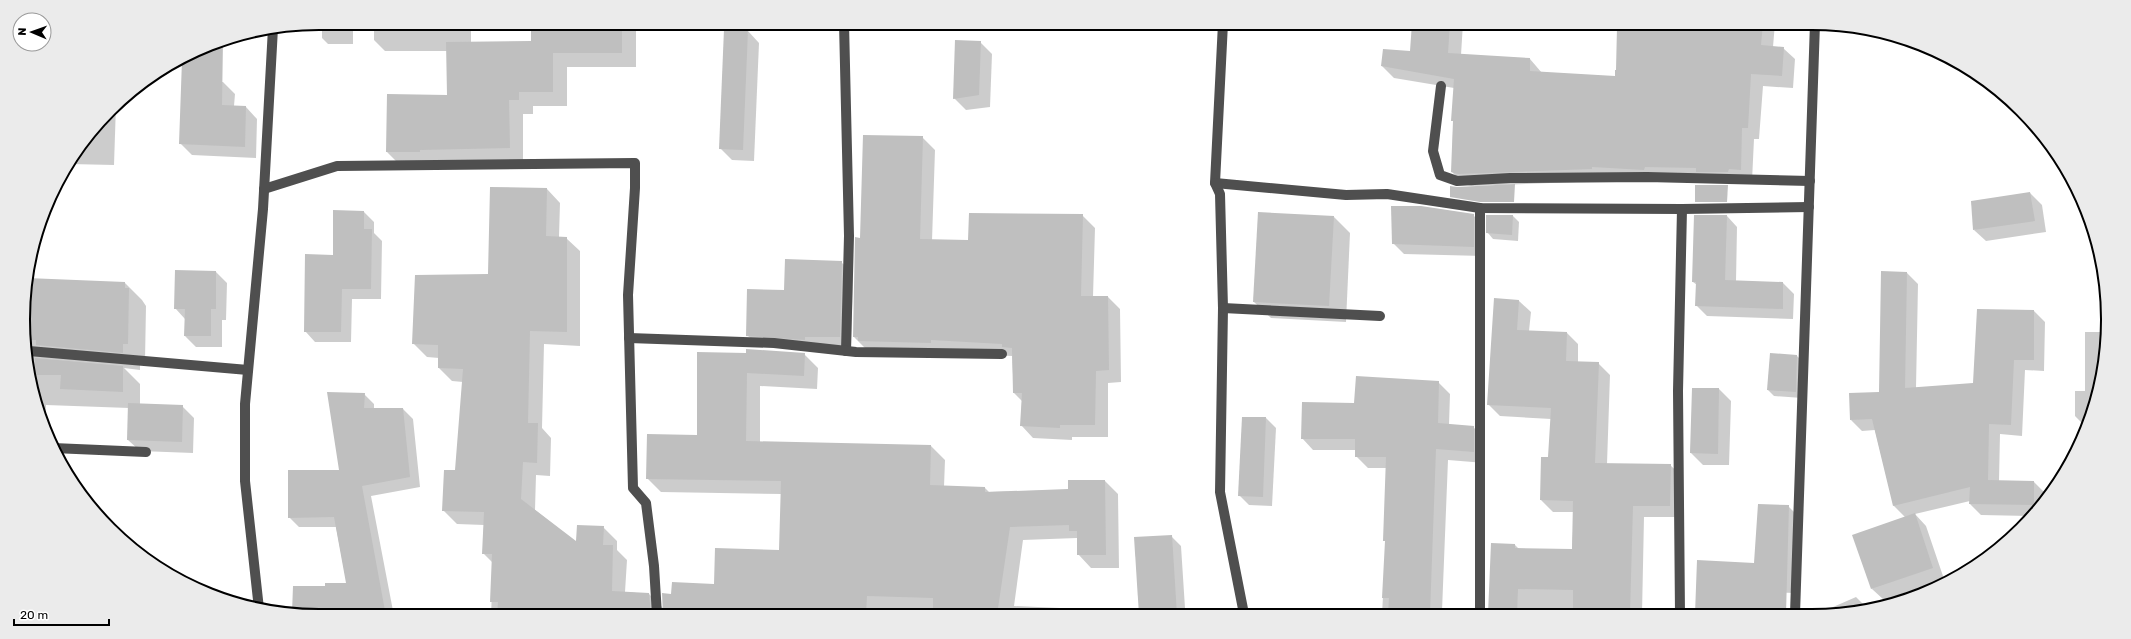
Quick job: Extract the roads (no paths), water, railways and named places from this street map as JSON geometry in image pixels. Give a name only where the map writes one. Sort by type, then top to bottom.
[{"type":"street","points":[[844,30],[849,236],[846,351]]},
{"type":"street","points":[[1223,30],[1215,183],[1220,194],[1223,308],[1220,492],[1243,609]]},
{"type":"street","points":[[1795,609],[1815,30]]},
{"type":"street","points":[[258,602],[245,481],[245,404],[264,189],[273,34]]},
{"type":"street","points":[[1441,86],[1433,151],[1440,175],[1457,181],[1510,178],[1647,177],[1810,181]]},
{"type":"street","points":[[264,189],[337,166],[635,163],[635,188],[628,296],[633,488],[646,503],[654,566],[657,609]]},
{"type":"street","points":[[1215,183],[1346,195],[1387,194],[1480,208],[1682,209],[1809,207]]},
{"type":"street","points":[[1480,208],[1480,609]]},
{"type":"street","points":[[1680,609],[1678,391],[1682,209]]},
{"type":"street","points":[[1223,308],[1380,316]]},
{"type":"street","points":[[629,338],[774,343],[846,351],[1002,354]]},
{"type":"street","points":[[32,351],[248,370]]},
{"type":"street","points":[[60,448],[146,452]]}]
